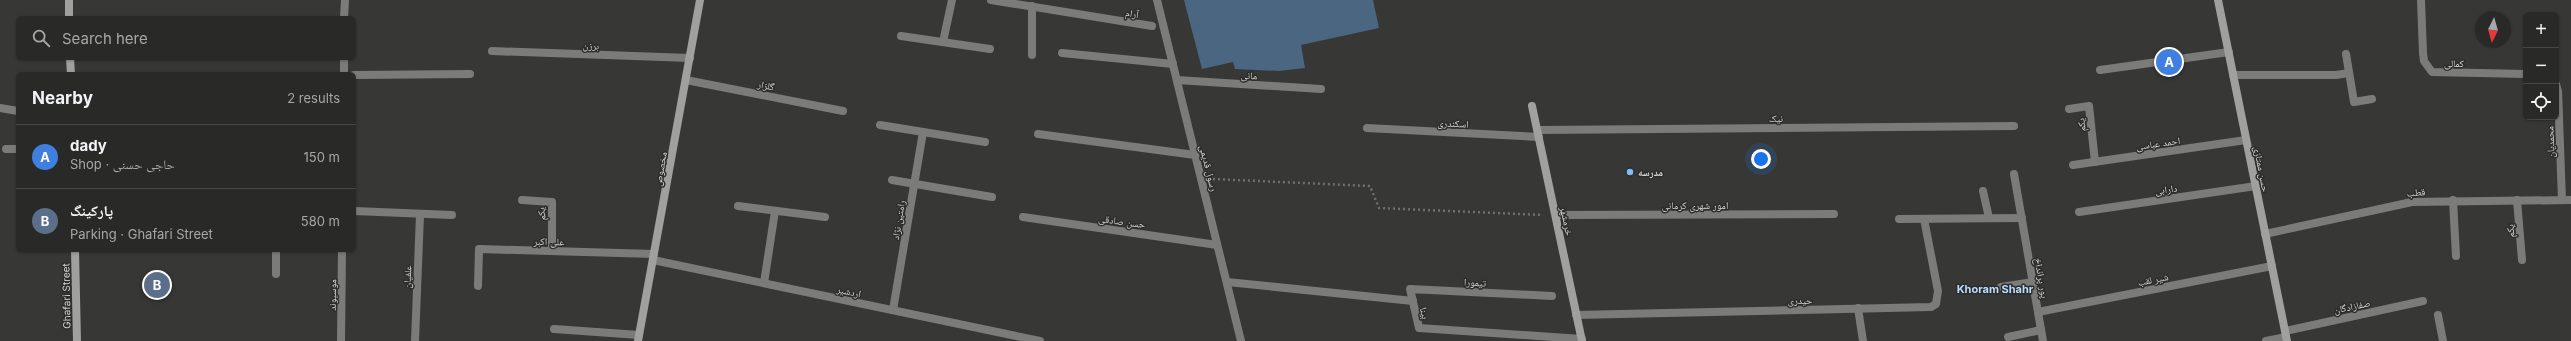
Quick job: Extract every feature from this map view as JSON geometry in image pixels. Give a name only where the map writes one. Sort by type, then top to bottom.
[{"type":"street","points":[[69,0],[69,16]]},
{"type":"street","points":[[344,16],[345,0]]},
{"type":"street","name":"مخصوص","points":[[639,338],[700,0]]},
{"type":"street","points":[[943,42],[952,0]]},
{"type":"street","name":"آرام","points":[[990,0],[1152,26]]},
{"type":"street","name":"رسول قدیمی","points":[[1157,0],[1241,341]]},
{"type":"street","name":"حسن ممتازی","points":[[2218,0],[2286,336]]},
{"type":"street","name":"کمالی","points":[[2421,0],[2424,61],[2432,72],[2523,74]]},
{"type":"street","points":[[1032,6],[1032,55]]},
{"type":"street","points":[[901,36],[990,49]]},
{"type":"street","name":"برزن","points":[[492,51],[690,58]]},
{"type":"street","points":[[2100,70],[2229,52]]},
{"type":"street","points":[[1062,53],[1173,64]]},
{"type":"street","points":[[2346,54],[2354,102],[2372,99]]},
{"type":"street","points":[[70,60],[71,72]]},
{"type":"street","points":[[344,60],[344,72]]},
{"type":"street","points":[[2233,75],[2336,75],[2349,73]]},
{"type":"street","points":[[356,75],[470,74]]},
{"type":"street","name":"گلزار","points":[[686,80],[843,110]]},
{"type":"street","name":"مانی","points":[[1177,80],[1320,89]]},
{"type":"street","name":"محمدیان","points":[[2559,102],[2567,200]]},
{"type":"street","name":"خرمشهر","points":[[1532,106],[1582,340]]},
{"type":"street","name":"یکم","points":[[2069,109],[2089,106],[2095,162]]},
{"type":"street","points":[[0,108],[16,111]]},
{"type":"street","points":[[880,125],[985,142]]},
{"type":"street","name":"نیک","points":[[1538,134],[2014,126]]},
{"type":"street","name":"اسکندری","points":[[1367,128],[1538,134]]},
{"type":"street","name":"رامتین نژاد","points":[[893,310],[923,132]]},
{"type":"street","points":[[1038,134],[1195,155]]},
{"type":"street","name":"احمد عباسی","points":[[2073,165],[2246,140]]},
{"type":"street","points":[[6,149],[16,149]]},
{"type":"street","name":"پور پرانداخ","points":[[2014,174],[2044,341]]},
{"type":"street","points":[[892,180],[992,197]]},
{"type":"street","name":"دارابی","points":[[2079,212],[2256,186]]},
{"type":"street","points":[[1983,191],[1989,218]]},
{"type":"street","name":"یکم","points":[[522,200],[552,202],[552,251]]},
{"type":"street","points":[[2453,200],[2456,256]]},
{"type":"street","name":"قطب","points":[[2265,234],[2392,205],[2453,200],[2567,200]]},
{"type":"street","name":"یکم","points":[[2518,200],[2522,260]]},
{"type":"street","points":[[738,206],[825,217]]},
{"type":"street","points":[[356,211],[420,215],[452,215]]},
{"type":"street","points":[[764,283],[775,211]]},
{"type":"street","name":"امور شهری کرمانی","points":[[1556,215],[1834,214]]},
{"type":"street","name":"علفیان","points":[[415,341],[420,215]]},
{"type":"street","name":"حسن صادقی","points":[[1023,217],[1217,245]]},
{"type":"street","points":[[1899,219],[2022,218]]},
{"type":"street","name":"حیدری","points":[[1576,314],[1925,308],[1936,304],[1938,291],[1924,219]]},
{"type":"street","name":"علی اکبر","points":[[478,286],[479,249],[552,251],[654,257]]},
{"type":"street","name":"Ghafari Street","points":[[75,252],[77,341]]},
{"type":"street","points":[[276,252],[276,274]]},
{"type":"street","name":"موسیوند","points":[[341,341],[342,252]]},
{"type":"street","name":"اردشیر","points":[[654,257],[764,283],[1040,341]]},
{"type":"street","name":"شیر لقب","points":[[2038,312],[2272,266]]},
{"type":"street","name":"بینا","points":[[1227,282],[1412,301],[1419,328],[1582,340]]},
{"type":"street","points":[[2001,287],[2033,282]]},
{"type":"street","name":"تیمورا","points":[[1412,301],[1410,289],[1552,296]]},
{"type":"street","name":"صفازادگان","points":[[2266,341],[2423,301]]},
{"type":"street","points":[[1858,308],[1863,341]]},
{"type":"street","points":[[2438,315],[2443,341]]},
{"type":"street","points":[[554,329],[639,338]]},
{"type":"street","points":[[2008,337],[2042,330]]},
{"type":"path","points":[[1201,178],[1370,186],[1379,208],[1556,215]]},
{"type":"building","points":[[1184,0],[1373,0],[1379,28],[1301,45],[1305,68],[1279,71],[1235,69],[1233,62],[1202,69]]},
{"type":"place","name":"dady","points":[[2169,62]]},
{"type":"place","name":"مدرسه","points":[[1630,172]]},
{"type":"place","name":"پارکینگ","points":[[157,285]]},
{"type":"district","name":"Khoram Shahr","points":[[1995,289]]}]
